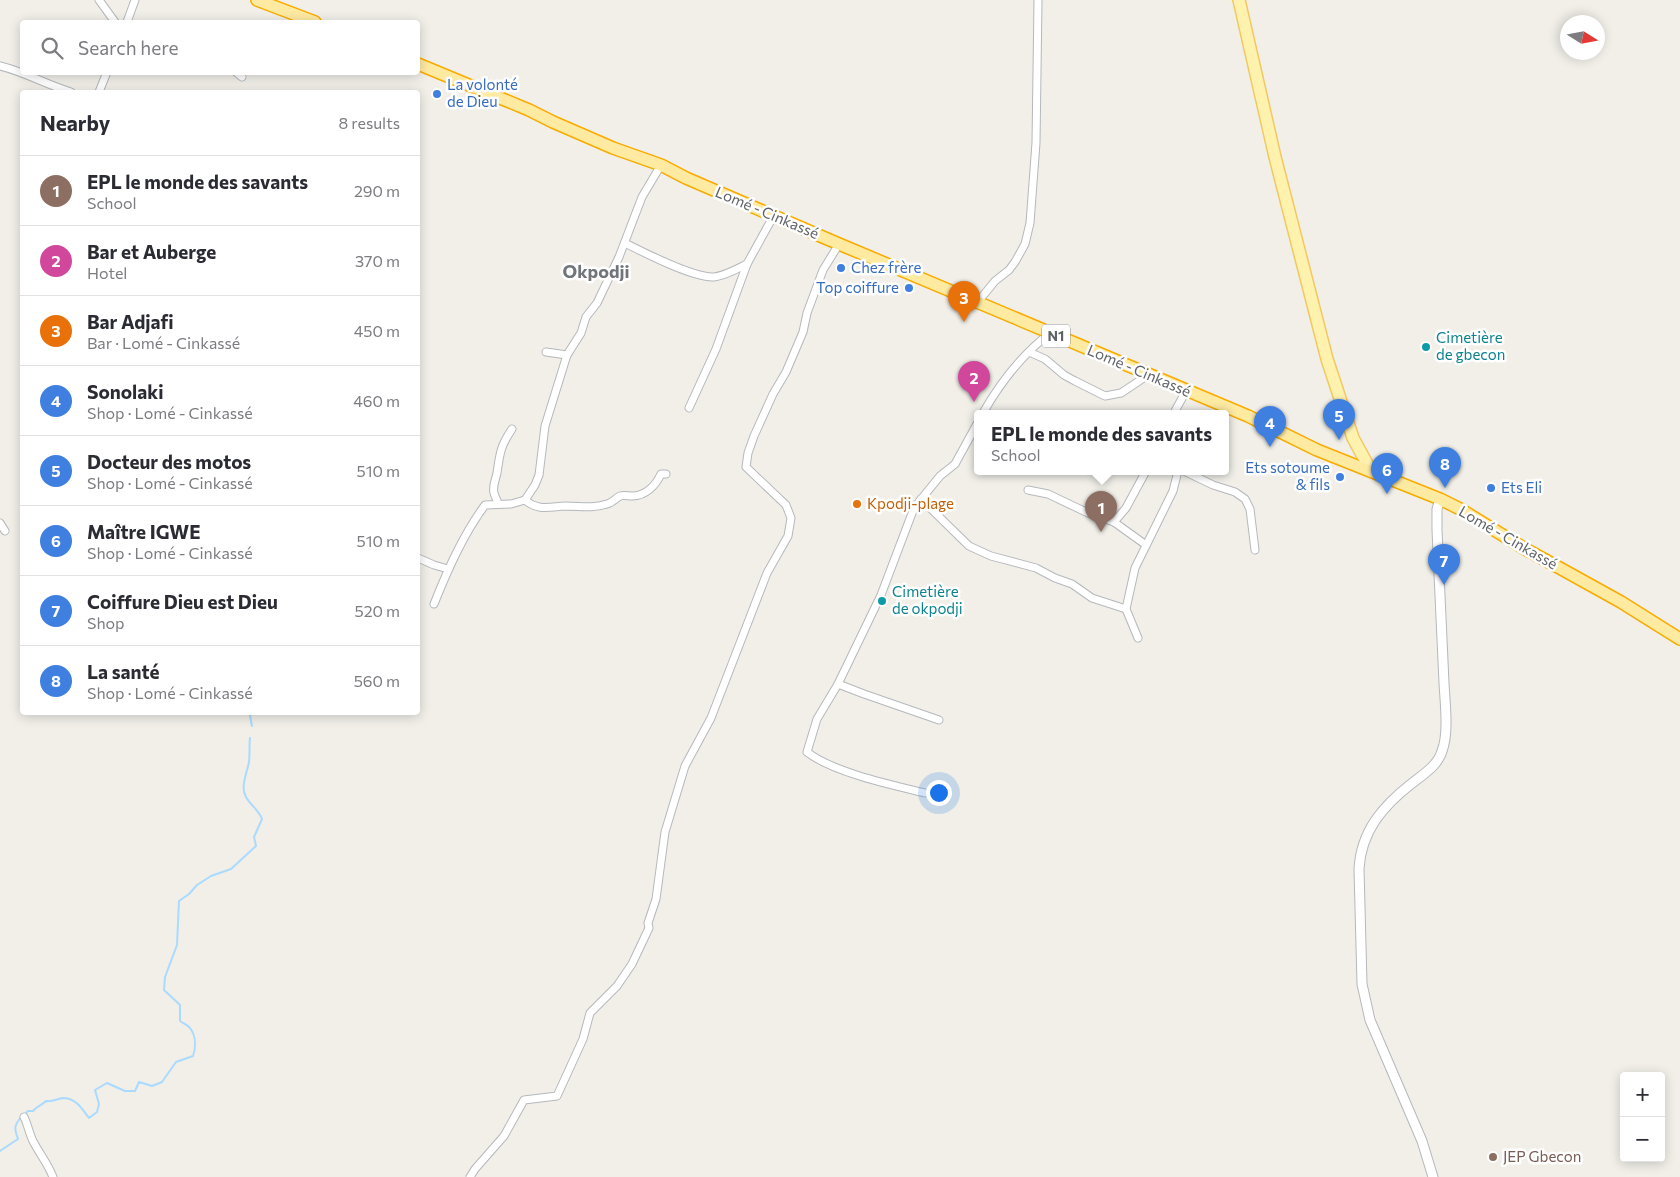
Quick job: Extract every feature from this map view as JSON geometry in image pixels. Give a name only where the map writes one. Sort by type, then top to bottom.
[{"type":"highway","points":[[257,0],[310,20]]},
{"type":"highway","name":"Lomé - Cinkassé","points":[[420,65],[529,110],[613,148],[661,165],[686,178],[839,244],[1248,416],[1317,450],[1440,499],[1621,602],[1680,639]]},
{"type":"main road","points":[[1239,0],[1324,350],[1353,438],[1371,471]]},
{"type":"street","points":[[99,0],[113,20]]},
{"type":"street","points":[[128,20],[135,0]]},
{"type":"street","points":[[977,303],[985,291],[1016,262],[1025,244],[1030,222],[1036,143],[1038,0]]},
{"type":"street","points":[[0,66],[20,72]]},
{"type":"street","points":[[26,75],[65,90]]},
{"type":"street","points":[[100,90],[106,75]]},
{"type":"street","points":[[434,604],[448,569],[478,514],[486,505],[511,504],[524,500],[535,485],[539,475],[545,426],[567,355],[581,333],[586,317],[597,303],[625,243],[642,197],[661,165]]},
{"type":"street","points":[[689,408],[716,349],[747,264],[774,216]]},
{"type":"street","points":[[625,243],[653,257],[705,277],[715,277],[747,264]]},
{"type":"street","points":[[470,1177],[504,1136],[524,1100],[558,1096],[583,1039],[590,1013],[617,986],[632,964],[649,928],[648,923],[656,899],[666,832],[685,766],[711,718],[767,573],[788,536],[791,518],[786,505],[746,467],[750,444],[772,394],[786,372],[803,332],[807,313],[823,270],[839,244]]},
{"type":"street","points":[[985,410],[1004,382],[1032,347],[1050,333]]},
{"type":"street","points":[[546,352],[567,355]]},
{"type":"street","points":[[1029,352],[1044,359],[1070,378],[1106,396],[1121,393],[1148,375]]},
{"type":"street","points":[[1176,410],[1186,391]]},
{"type":"street","points":[[498,504],[494,492],[494,483],[499,454],[512,429]]},
{"type":"street","points":[[925,793],[866,777],[818,761],[807,752],[817,719],[838,684],[882,595],[914,508],[940,476],[954,464],[974,429]]},
{"type":"street","points":[[524,500],[531,505],[542,508],[564,506],[586,509],[594,508],[608,504],[620,496],[639,495],[653,488],[661,474],[666,474]]},
{"type":"street","points":[[1114,522],[1126,508],[1144,475]]},
{"type":"street","points":[[1138,638],[1126,609],[1135,568],[1173,491],[1177,475]]},
{"type":"street","points":[[1190,475],[1213,486],[1235,492],[1245,499],[1250,509],[1255,550]]},
{"type":"street","points":[[1028,490],[1048,494],[1088,514],[1114,522],[1146,545]]},
{"type":"street","points":[[1433,1177],[1422,1141],[1370,1020],[1362,984],[1359,869],[1366,837],[1375,819],[1391,801],[1427,772],[1439,759],[1444,743],[1445,702],[1437,524],[1437,509],[1440,499]]},
{"type":"street","points":[[921,500],[970,546],[991,556],[1036,568],[1072,584],[1092,598],[1126,609]]},
{"type":"street","points":[[0,523],[4,531]]},
{"type":"street","points":[[420,559],[448,569]]},
{"type":"street","points":[[838,684],[939,720]]},
{"type":"street","points":[[24,1117],[33,1142],[53,1177]]},
{"type":"waterway","points":[[251,715],[252,726]]},
{"type":"waterway","points":[[25,1114],[28,1111],[33,1111],[46,1101],[68,1098],[75,1102],[89,1118],[97,1112],[99,1104],[95,1090],[107,1083],[125,1091],[135,1091],[139,1082],[152,1086],[162,1082],[176,1062],[193,1056],[195,1045],[192,1031],[180,1021],[180,1005],[164,990],[165,977],[177,945],[179,901],[197,885],[211,876],[231,869],[256,846],[254,837],[262,819],[244,793],[244,780],[249,762],[250,738]]},
{"type":"waterway","points":[[0,1151],[18,1139],[15,1127],[21,1117]]},
{"type":"place","name":"La volonté de Dieu","points":[[437,94]]},
{"type":"place","name":"Chez frère","points":[[841,268]]},
{"type":"place","name":"Top coiffure","points":[[909,288]]},
{"type":"place","name":"Bar Adjafi","points":[[964,322]]},
{"type":"place","name":"Cimetière de gbecon","points":[[1426,347]]},
{"type":"place","name":"Bar et Auberge","points":[[974,402]]},
{"type":"place","name":"Docteur des motos","points":[[1339,440]]},
{"type":"place","name":"Sonolaki","points":[[1270,447]]},
{"type":"place","name":"Ets sotoume & fils","points":[[1340,477]]},
{"type":"place","name":"La santé","points":[[1445,488]]},
{"type":"place","name":"Ets Eli","points":[[1491,488]]},
{"type":"place","name":"Maître IGWE","points":[[1387,494]]},
{"type":"place","name":"Kpodji-plage","points":[[857,504]]},
{"type":"place","name":"EPL le monde des savants","points":[[1101,532]]},
{"type":"place","name":"Coiffure Dieu est Dieu","points":[[1444,585]]},
{"type":"place","name":"Cimetière de okpodji","points":[[882,601]]},
{"type":"place","name":"JEP Gbecon","points":[[1493,1157]]},
{"type":"district","name":"Okpodji","points":[[596,272]]}]
